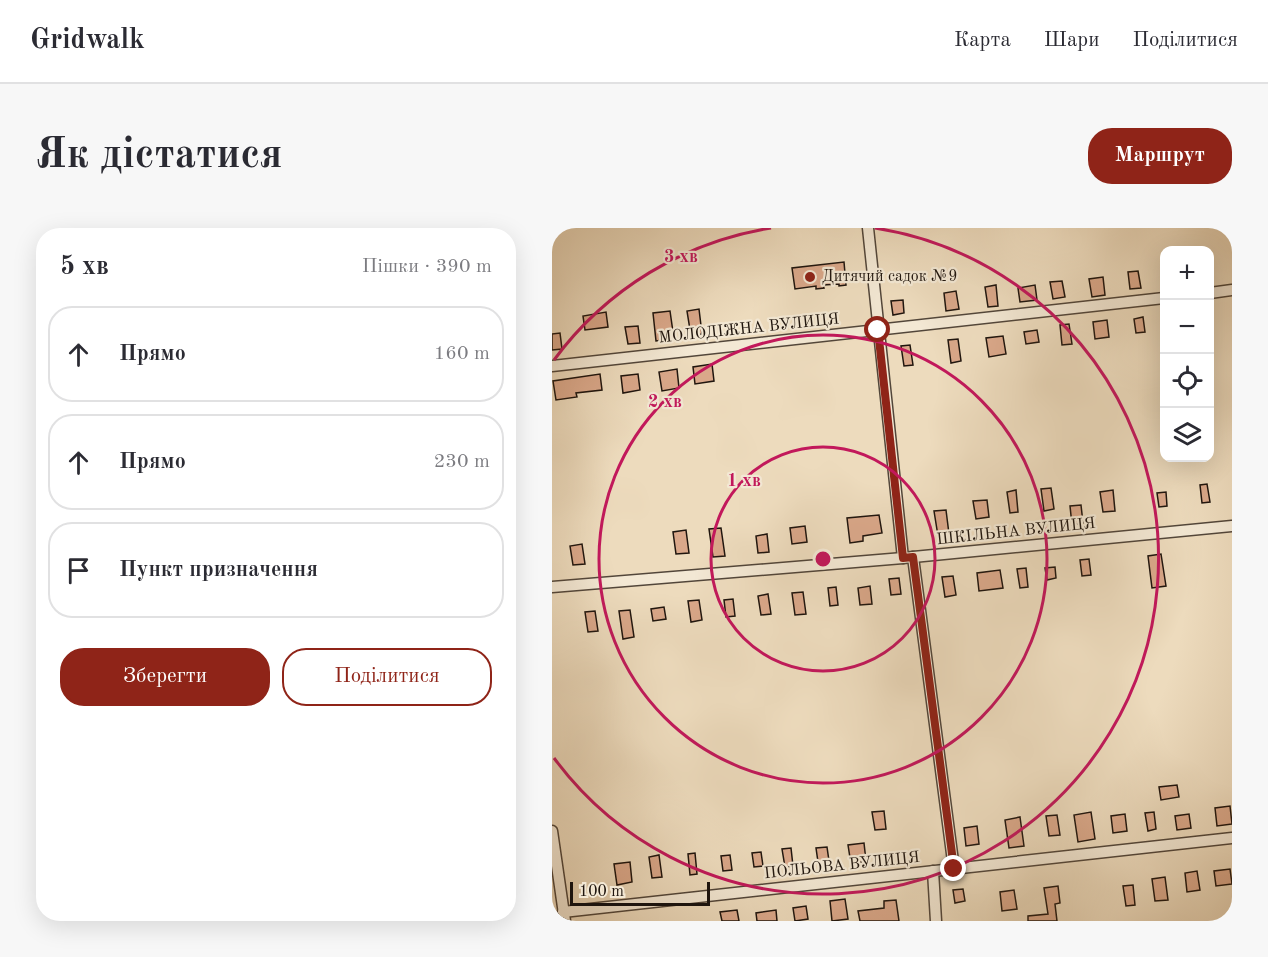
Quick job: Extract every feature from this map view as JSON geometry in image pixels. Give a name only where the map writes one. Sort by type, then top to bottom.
[{"type":"street","points":[[868,228],[878,330],[908,558],[954,869]]},
{"type":"street","points":[[1214,292],[1232,290]]},
{"type":"street","name":"МОЛОДІЖНА ВУЛИЦЯ","points":[[552,366],[1160,298]]},
{"type":"street","name":"ШКІЛЬНА ВУЛИЦЯ","points":[[552,587],[908,558],[1232,526]]},
{"type":"street","points":[[552,831],[564,916]]},
{"type":"street","name":"ПОЛЬОВА ВУЛИЦЯ","points":[[564,916],[933,871],[1232,838]]},
{"type":"street","points":[[933,871],[936,921]]},
{"type":"building","points":[[844,262],[846,285],[795,289],[792,268]]},
{"type":"building","points":[[1138,271],[1141,288],[1130,289],[1128,272]]},
{"type":"building","points":[[1103,277],[1105,295],[1092,297],[1089,279]]},
{"type":"building","points":[[1062,281],[1065,297],[1053,299],[1050,282]]},
{"type":"building","points":[[996,285],[998,306],[988,307],[985,287]]},
{"type":"building","points":[[1035,285],[1037,300],[1020,302],[1018,288]]},
{"type":"building","points":[[956,291],[959,309],[946,311],[944,293]]},
{"type":"building","points":[[903,300],[904,313],[893,315],[891,301]]},
{"type":"building","points":[[699,309],[702,334],[691,336],[687,311]]},
{"type":"building","points":[[670,311],[674,339],[656,341],[653,313]]},
{"type":"building","points":[[606,312],[608,327],[585,330],[583,316]]},
{"type":"building","points":[[1143,317],[1145,332],[1136,333],[1134,319]]},
{"type":"building","points":[[1107,320],[1109,337],[1095,339],[1093,322]]},
{"type":"building","points":[[1069,324],[1072,344],[1062,345],[1060,325]]},
{"type":"building","points":[[638,326],[640,343],[628,344],[625,327]]},
{"type":"building","points":[[1037,330],[1039,342],[1026,344],[1024,332]]},
{"type":"building","points":[[560,333],[562,349],[552,350],[552,334]]},
{"type":"building","points":[[1003,336],[1006,354],[989,357],[986,338]]},
{"type":"building","points":[[958,339],[961,361],[951,363],[948,340]]},
{"type":"building","points":[[910,345],[913,365],[904,366],[901,346]]},
{"type":"building","points":[[712,364],[714,381],[695,384],[693,367]]},
{"type":"building","points":[[677,369],[679,388],[662,391],[659,372]]},
{"type":"building","points":[[600,374],[602,390],[576,393],[577,397],[556,400],[553,381]]},
{"type":"building","points":[[638,374],[640,390],[623,393],[621,376]]},
{"type":"building","points":[[1207,484],[1210,502],[1202,503],[1200,485]]},
{"type":"building","points":[[1051,488],[1054,509],[1044,511],[1041,489]]},
{"type":"building","points":[[1016,490],[1018,512],[1010,513],[1007,492]]},
{"type":"building","points":[[1113,490],[1115,511],[1103,512],[1100,492]]},
{"type":"building","points":[[1166,492],[1167,506],[1159,507],[1157,493]]},
{"type":"building","points":[[987,500],[989,517],[976,519],[973,501]]},
{"type":"building","points":[[1081,505],[1083,523],[1072,525],[1070,506]]},
{"type":"building","points":[[946,510],[949,534],[938,536],[934,511]]},
{"type":"building","points":[[879,515],[882,533],[863,536],[863,541],[850,543],[847,518]]},
{"type":"building","points":[[805,526],[807,542],[792,544],[790,528]]},
{"type":"building","points":[[721,528],[725,556],[713,557],[709,529]]},
{"type":"building","points":[[686,530],[689,553],[676,554],[673,532]]},
{"type":"building","points":[[767,534],[769,552],[758,553],[756,536]]},
{"type":"building","points":[[582,544],[585,564],[573,565],[570,546]]},
{"type":"building","points":[[1161,554],[1166,586],[1152,588],[1148,556]]},
{"type":"building","points":[[1089,559],[1091,575],[1082,576],[1080,560]]},
{"type":"building","points":[[1055,567],[1056,578],[1047,580],[1045,568]]},
{"type":"building","points":[[1026,568],[1028,587],[1020,588],[1017,569]]},
{"type":"building","points":[[1000,570],[1003,588],[979,591],[977,573]]},
{"type":"building","points":[[953,576],[956,595],[945,597],[942,577]]},
{"type":"building","points":[[899,578],[901,594],[891,595],[889,579]]},
{"type":"building","points":[[870,586],[872,604],[860,605],[858,588]]},
{"type":"building","points":[[836,587],[838,605],[830,606],[828,588]]},
{"type":"building","points":[[803,592],[806,614],[795,615],[792,593]]},
{"type":"building","points":[[768,594],[771,614],[761,615],[758,596]]},
{"type":"building","points":[[733,599],[735,616],[726,617],[724,600]]},
{"type":"building","points":[[699,600],[702,620],[691,622],[688,601]]},
{"type":"building","points":[[664,607],[666,619],[653,621],[651,609]]},
{"type":"building","points":[[630,610],[634,637],[623,639],[619,611]]},
{"type":"building","points":[[595,611],[598,631],[588,632],[585,612]]},
{"type":"building","points":[[1177,785],[1179,797],[1161,800],[1159,787]]},
{"type":"building","points":[[1230,806],[1232,824],[1217,826],[1215,808]]},
{"type":"building","points":[[884,811],[886,829],[875,830],[872,812]]},
{"type":"building","points":[[1091,812],[1095,839],[1078,842],[1074,815]]},
{"type":"building","points":[[1154,812],[1156,829],[1148,831],[1145,813]]},
{"type":"building","points":[[1125,814],[1127,831],[1113,833],[1111,816]]},
{"type":"building","points":[[1189,814],[1191,828],[1177,830],[1175,816]]},
{"type":"building","points":[[1057,815],[1060,835],[1049,836],[1046,816]]},
{"type":"building","points":[[1020,817],[1024,846],[1009,848],[1005,820]]},
{"type":"building","points":[[977,826],[979,844],[966,846],[964,828]]},
{"type":"building","points":[[864,843],[866,861],[851,864],[848,845]]},
{"type":"building","points":[[827,847],[829,861],[818,862],[816,848]]},
{"type":"building","points":[[791,848],[793,866],[785,867],[782,849]]},
{"type":"building","points":[[761,852],[763,866],[754,867],[752,853]]},
{"type":"building","points":[[695,853],[697,874],[690,875],[688,854]]},
{"type":"building","points":[[659,855],[662,877],[652,878],[649,857]]},
{"type":"building","points":[[730,855],[732,870],[723,871],[721,856]]},
{"type":"building","points":[[630,862],[632,882],[617,885],[614,864]]},
{"type":"building","points":[[1230,869],[1232,884],[1216,886],[1214,871]]},
{"type":"building","points":[[1197,871],[1200,890],[1187,892],[1185,873]]},
{"type":"building","points":[[1165,877],[1168,900],[1155,901],[1152,879]]},
{"type":"building","points":[[1133,885],[1135,905],[1126,906],[1123,886]]},
{"type":"building","points":[[1058,886],[1060,903],[1055,904],[1057,921],[1028,921],[1028,916],[1048,914],[1044,888]]},
{"type":"building","points":[[963,889],[965,901],[955,903],[953,890]]},
{"type":"building","points":[[1014,890],[1017,909],[1002,911],[1000,892]]},
{"type":"building","points":[[845,899],[848,919],[832,921],[830,901]]},
{"type":"building","points":[[896,900],[899,921],[860,921],[858,911],[884,908],[884,901]]},
{"type":"building","points":[[806,906],[808,919],[795,921],[793,908]]},
{"type":"building","points":[[737,910],[739,921],[722,921],[720,912]]},
{"type":"building","points":[[776,910],[777,921],[757,921],[756,913]]},
{"type":"place","name":"Дитячий садок №9","points":[[810,277]]},
{"type":"route","points":[[878,330],[903,558],[913,557],[954,869]]}]
